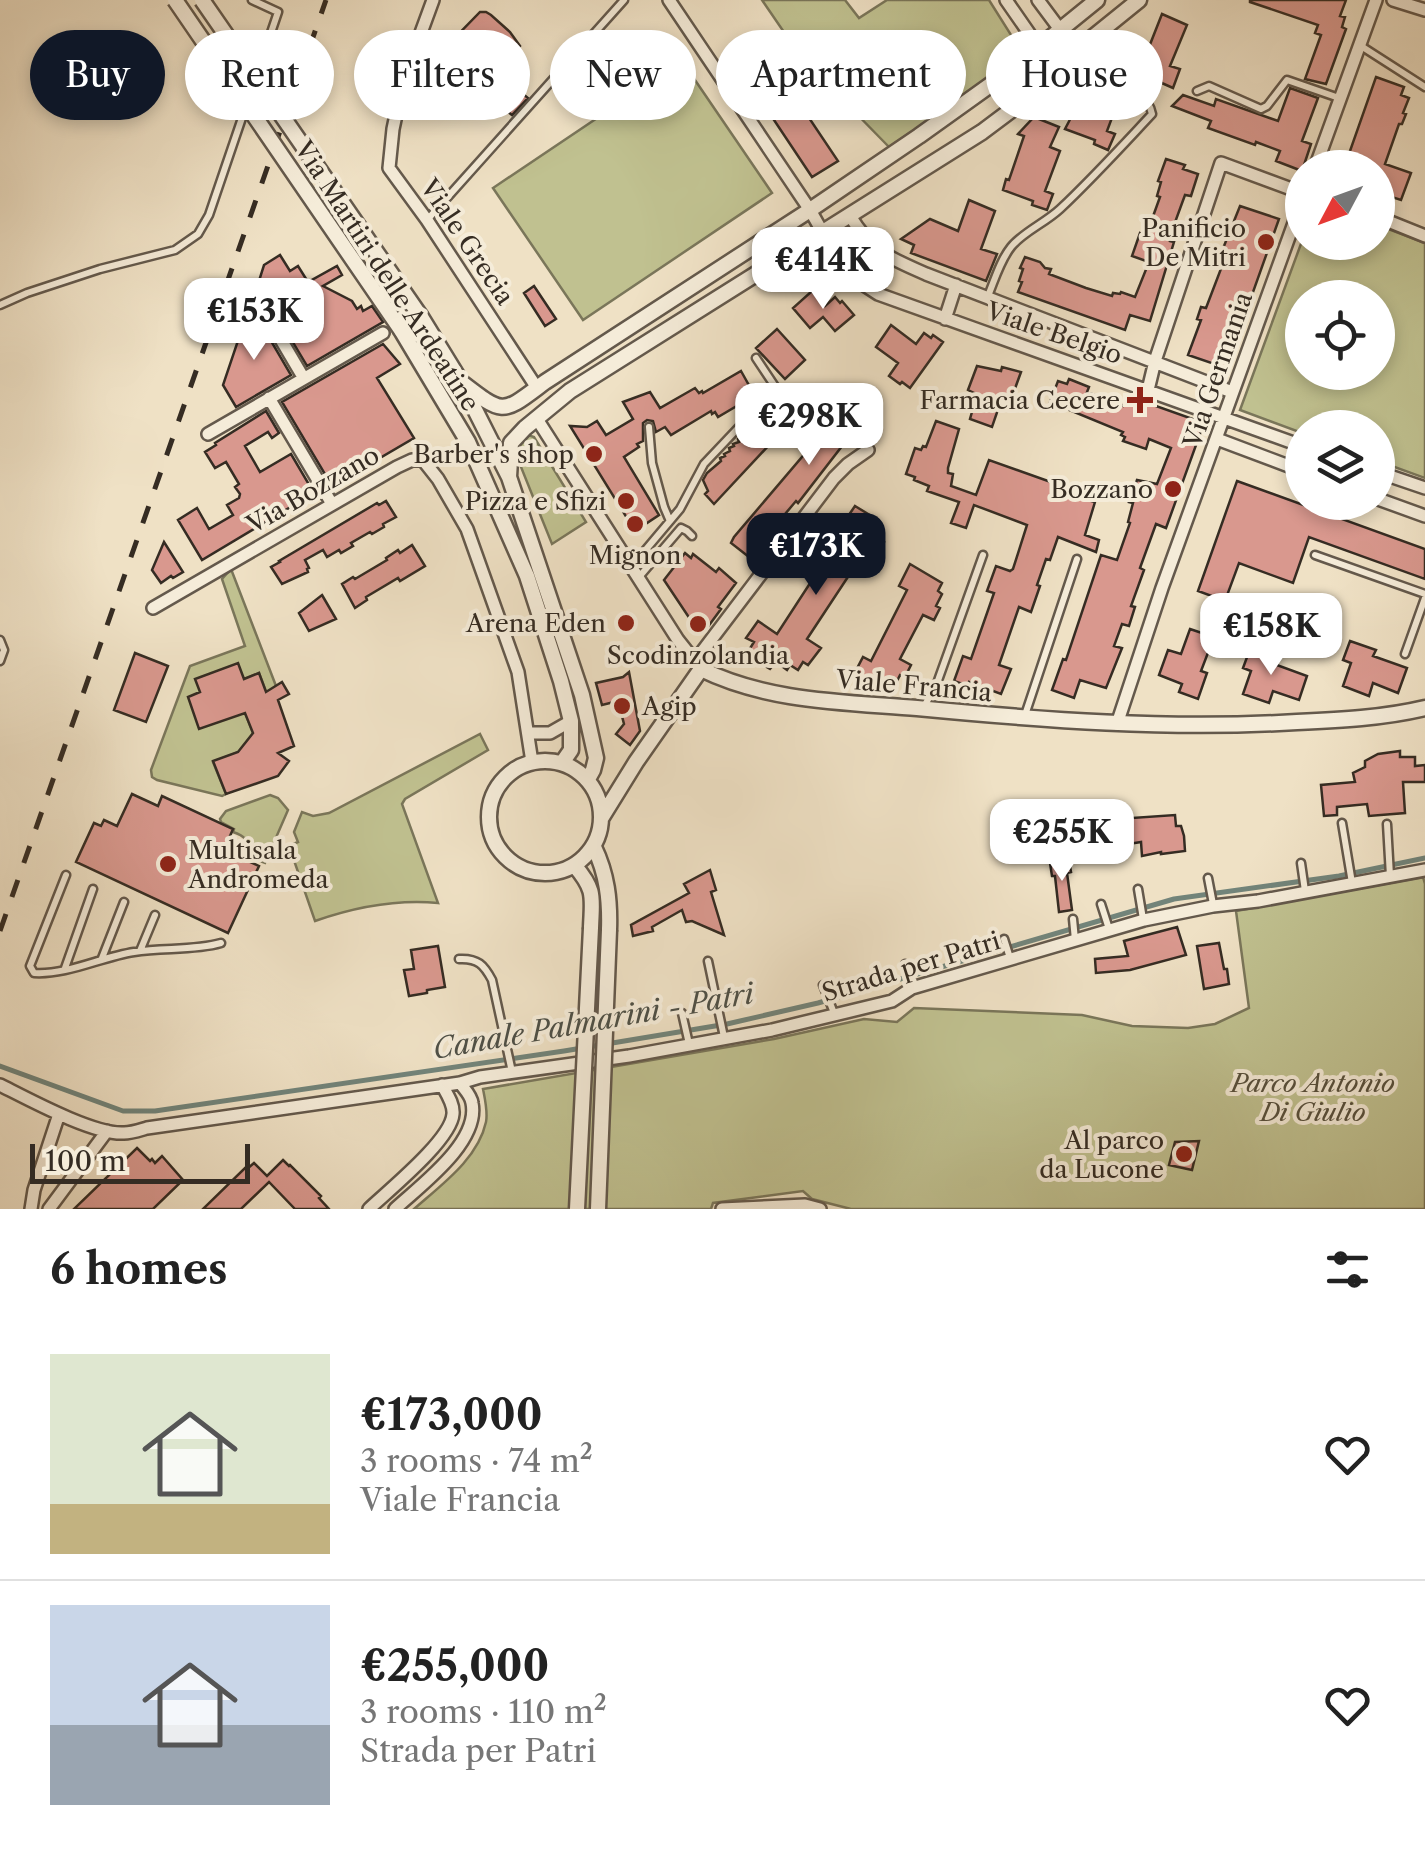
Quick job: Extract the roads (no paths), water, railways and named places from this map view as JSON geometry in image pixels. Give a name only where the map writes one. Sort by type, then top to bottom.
[{"type":"street","name":"Via Martiri delle Ardeatine","points":[[175,0],[401,330],[468,442],[527,576],[546,632],[572,721],[571,750],[562,763]]},
{"type":"street","name":"Via Martiri delle Ardeatine","points":[[202,0],[421,317],[461,382],[509,477],[587,714],[596,758],[591,784]]},
{"type":"street","name":"Viale Grecia","points":[[433,0],[402,82],[389,168],[537,388]]},
{"type":"street","name":"Viale Belgio","points":[[669,0],[810,210],[822,234],[858,281],[878,294],[945,319],[1285,440]]},
{"type":"street","points":[[1006,0],[1026,30]]},
{"type":"street","points":[[1038,0],[1059,30],[1096,0]]},
{"type":"street","points":[[1102,30],[1140,0]]},
{"type":"street","points":[[1321,150],[1376,0]]},
{"type":"street","points":[[1393,0],[1425,10]]},
{"type":"street","points":[[461,382],[490,405],[518,404],[986,88]]},
{"type":"street","points":[[509,477],[511,443],[570,391],[998,120]]},
{"type":"street","points":[[1155,361],[1221,163],[1285,187]]},
{"type":"street","name":"Viale Belgio","points":[[850,216],[864,239],[884,255],[1232,392]]},
{"type":"street","points":[[1395,224],[1425,236]]},
{"type":"street","name":"Via Germania","points":[[1117,724],[1285,247]]},
{"type":"street","points":[[736,258],[750,278]]},
{"type":"street","name":"Viale Belgio","points":[[945,319],[956,285]]},
{"type":"street","points":[[253,292],[304,377]]},
{"type":"street","points":[[208,434],[383,333]]},
{"type":"street","name":"Viale Belgio","points":[[1148,390],[1155,361]]},
{"type":"street","points":[[269,398],[332,504]]},
{"type":"street","points":[[538,418],[678,640],[698,665]]},
{"type":"street","points":[[1218,439],[1285,465]]},
{"type":"street","points":[[602,817],[698,665],[834,478],[868,450]]},
{"type":"street","name":"Via Bozzano","points":[[153,608],[332,504],[412,460],[422,460],[468,529],[518,672],[532,762]]},
{"type":"street","points":[[1395,478],[1425,488]]},
{"type":"street","points":[[1395,505],[1425,516]]},
{"type":"street","name":"Viale Francia","points":[[698,665],[725,680],[769,693],[1024,719],[1117,724],[1274,724],[1358,719],[1425,708]]},
{"type":"street","points":[[528,733],[550,733],[572,721]]},
{"type":"street","points":[[547,760],[562,763],[580,772],[591,784],[600,803],[600,832],[594,846],[574,866],[540,874],[508,860],[497,846],[490,830],[493,795],[516,768],[547,760]]},
{"type":"street","points":[[591,784],[608,788],[636,762]]},
{"type":"street","points":[[594,846],[610,898],[598,1209]]},
{"type":"street","points":[[574,866],[592,894],[577,1209]]},
{"type":"street","name":"Strada per Patri","points":[[0,1085],[58,1114],[124,1134],[628,1056],[833,1010],[892,1001],[911,986],[1143,918],[1212,902],[1258,901],[1425,870]]},
{"type":"street","points":[[395,1209],[452,1156],[472,1123],[472,1100],[460,1083]]},
{"type":"street","points":[[369,1209],[448,1130],[454,1113],[442,1085]]},
{"type":"street","points":[[31,1209],[58,1114]]},
{"type":"street","points":[[49,1209],[107,1131]]},
{"type":"street","points":[[722,1209],[805,1204],[820,1209]]},
{"type":"lane","points":[[0,305],[100,269],[175,250],[198,234],[210,215],[278,12],[252,0]]},
{"type":"lane","points":[[427,220],[624,0]]},
{"type":"lane","points":[[1360,45],[1425,87]]},
{"type":"lane","points":[[1197,91],[1209,86],[1261,109],[1287,80],[1340,98]]},
{"type":"lane","points":[[988,297],[1010,248],[1060,208],[1146,120]]},
{"type":"lane","points":[[635,572],[680,509],[704,464],[776,388],[756,358]]},
{"type":"lane","points":[[650,426],[652,463],[670,520]]},
{"type":"lane","points":[[635,572],[681,528],[692,536]]},
{"type":"lane","points":[[1315,555],[1425,596],[1405,654]]},
{"type":"lane","points":[[923,709],[936,686],[983,556]]},
{"type":"lane","points":[[1024,719],[1077,559]]},
{"type":"lane","points":[[0,640],[4,650],[0,661]]},
{"type":"lane","points":[[1342,823],[1352,882]]},
{"type":"lane","points":[[1386,824],[1389,875]]},
{"type":"lane","points":[[1302,866],[1305,890]]},
{"type":"lane","points":[[66,875],[30,966],[34,974],[140,951],[221,943]]},
{"type":"lane","points":[[1209,882],[1212,902]]},
{"type":"lane","points":[[64,970],[93,889]]},
{"type":"lane","points":[[1138,889],[1143,918]]},
{"type":"lane","points":[[101,959],[124,902]]},
{"type":"lane","points":[[1101,904],[1108,928]]},
{"type":"lane","points":[[140,951],[155,915]]},
{"type":"lane","points":[[1072,921],[1075,938]]},
{"type":"lane","points":[[1004,939],[1010,960]]},
{"type":"lane","points":[[460,959],[477,960],[492,980],[512,1072]]},
{"type":"lane","points":[[708,961],[724,1034]]},
{"type":"lane","points":[[906,967],[911,986]]},
{"type":"lane","points":[[825,988],[833,1010]]},
{"type":"lane","points":[[682,1013],[689,1041]]},
{"type":"waterway","name":"Canale Palmarini - Patri","points":[[0,1066],[123,1111],[155,1111],[727,1024],[818,1003],[1174,899],[1339,876],[1425,858]]},
{"type":"railway","points":[[0,931],[326,0]]},
{"type":"place","name":"Panificio De Mitri","points":[[1266,242]]},
{"type":"place","name":"Farmacia Cecere","points":[[1140,400]]},
{"type":"place","name":"Barber's shop","points":[[594,454]]},
{"type":"place","name":"Bozzano","points":[[1173,489]]},
{"type":"place","name":"Pizza e Sfizi","points":[[626,501]]},
{"type":"place","name":"Mignon","points":[[635,524]]},
{"type":"place","name":"Arena Eden","points":[[626,623]]},
{"type":"place","name":"Scodinzolandia","points":[[698,624]]},
{"type":"place","name":"Agip","points":[[622,706]]},
{"type":"place","name":"Multisala Andromeda","points":[[168,864]]},
{"type":"place","name":"Al parco da Lucone","points":[[1184,1154]]},
{"type":"park label","name":"Parco Antonio Di Giulio","points":[[1313,1098]]}]
